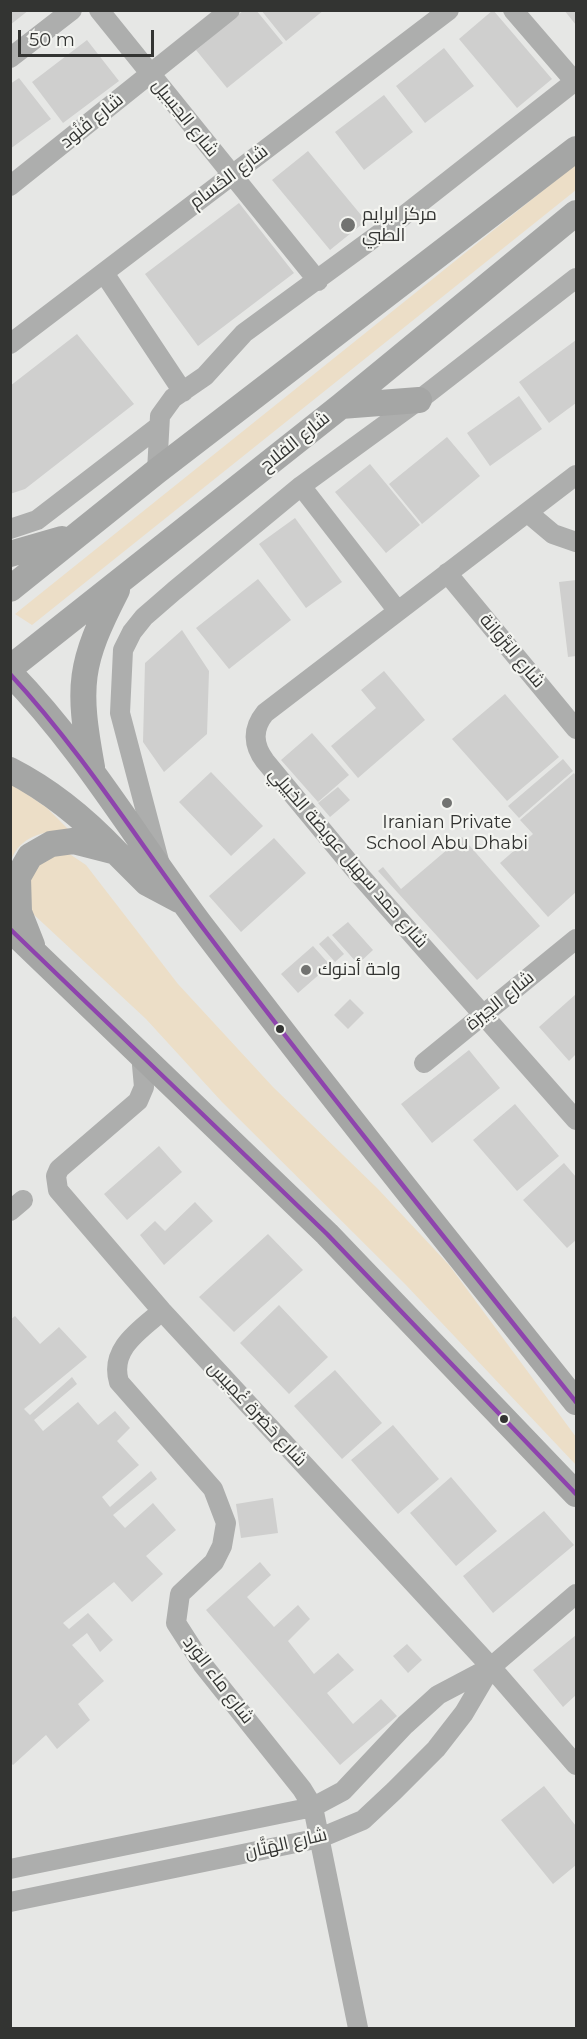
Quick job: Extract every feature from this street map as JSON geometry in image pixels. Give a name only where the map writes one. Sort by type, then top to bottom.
[{"type":"main road","points":[[10,589],[157,471],[576,149]]},
{"type":"main road","name":"شارع الفلاح","points":[[10,668],[341,406],[576,213]]},
{"type":"main road","points":[[341,406],[419,400]]},
{"type":"main road","points":[[10,554],[52,544],[87,527]]},
{"type":"main road","points":[[93,774],[84,724],[83,680],[95,632],[122,581]]},
{"type":"main road","points":[[10,673],[38,702],[93,774],[182,901],[338,1106],[576,1402]]},
{"type":"main road","points":[[10,770],[61,801],[90,825],[147,883],[182,901]]},
{"type":"main road","points":[[34,951],[19,912],[17,891],[18,877],[30,856],[51,844],[73,841],[117,852]]},
{"type":"main road","points":[[10,929],[327,1234],[576,1494]]},
{"type":"street","points":[[10,58],[72,10]]},
{"type":"street","name":"شارع الحِسِيل","points":[[99,10],[318,281]]},
{"type":"street","name":"شارع فُنُود","points":[[10,186],[230,10]]},
{"type":"street","name":"شارع الحُسام","points":[[10,344],[449,10]]},
{"type":"street","points":[[157,471],[158,427],[166,406],[205,376],[244,333],[318,281],[576,89],[513,10]]},
{"type":"street","points":[[104,273],[183,392]]},
{"type":"street","points":[[162,872],[120,713],[123,650],[132,632],[144,617],[301,486],[419,400],[576,278]]},
{"type":"street","points":[[10,529],[37,520],[112,465],[158,427]]},
{"type":"street","name":"شارع حمد سهيل عويضة الخييلي","points":[[576,475],[265,713],[256,728],[256,746],[265,761],[357,871],[576,1120]]},
{"type":"street","points":[[301,486],[397,610]]},
{"type":"street","points":[[528,513],[553,534],[576,542]]},
{"type":"street","name":"شارع البَرَّوانة","points":[[447,573],[576,729]]},
{"type":"street","name":"شارع الجِيرَة","points":[[424,1062],[576,939]]},
{"type":"street","name":"شارع حَضرة غُمِيس","points":[[141,1054],[144,1087],[138,1101],[59,1169],[56,1176],[58,1190],[162,1311],[491,1667],[576,1765]]},
{"type":"street","name":"شارع ماء الوَرد","points":[[162,1311],[129,1340],[119,1355],[115,1369],[119,1382],[213,1489],[221,1504],[226,1523],[222,1546],[214,1562],[180,1594],[176,1623],[203,1665],[302,1789],[313,1807],[358,2028]]},
{"type":"street","name":"شارع الهَتَّان","points":[[10,1869],[313,1807],[343,1791],[405,1725],[438,1695],[491,1667],[576,1594]]},
{"type":"street","name":"شارع الهَتَّان","points":[[10,1902],[320,1838],[363,1820],[436,1749],[464,1713],[491,1667]]},
{"type":"shaded area","points":[[576,164],[576,190],[32,625],[15,614]]},
{"type":"shaded area","points":[[11,783],[47,808],[70,831],[43,833],[35,836],[21,845],[11,860]]},
{"type":"shaded area","points":[[65,851],[86,865],[178,984],[273,1087],[378,1189],[449,1265],[576,1437],[576,1465],[405,1284],[222,1102],[146,1019],[31,912],[30,863]]},
{"type":"building","points":[[10,10],[29,10],[10,25]]},
{"type":"building","points":[[244,10],[256,10],[283,43],[227,88],[196,50]]},
{"type":"building","points":[[261,10],[324,10],[286,41]]},
{"type":"building","points":[[493,10],[552,79],[517,108],[459,39]]},
{"type":"building","points":[[564,10],[576,10],[576,25]]},
{"type":"building","points":[[87,40],[119,81],[63,123],[32,82]]},
{"type":"building","points":[[444,48],[474,86],[425,123],[396,86]]},
{"type":"building","points":[[19,78],[51,119],[10,149],[10,84]]},
{"type":"building","points":[[384,95],[413,132],[364,170],[335,132]]},
{"type":"building","points":[[308,151],[366,221],[330,250],[272,180]]},
{"type":"building","points":[[239,203],[294,273],[198,346],[145,274]]},
{"type":"building","points":[[77,334],[134,404],[25,489],[10,494],[10,386]]},
{"type":"building","points":[[576,340],[576,403],[549,423],[519,382]]},
{"type":"building","points":[[519,396],[542,429],[490,466],[467,433]]},
{"type":"building","points":[[447,437],[480,476],[422,524],[389,484]]},
{"type":"building","points":[[370,464],[420,525],[386,553],[335,492]]},
{"type":"building","points":[[295,518],[342,582],[306,608],[259,544]]},
{"type":"building","points":[[258,579],[291,620],[229,669],[196,628]]},
{"type":"building","points":[[576,580],[576,656],[568,657],[559,582]]},
{"type":"building","points":[[182,630],[209,671],[207,734],[164,772],[143,742],[145,663]]},
{"type":"building","points":[[384,671],[425,720],[358,778],[331,746],[376,708],[361,690]]},
{"type":"building","points":[[505,694],[559,757],[507,801],[452,739]]},
{"type":"building","points":[[312,733],[349,775],[318,802],[281,760]]},
{"type":"building","points":[[563,759],[573,771],[519,818],[508,806]]},
{"type":"building","points":[[211,772],[263,826],[231,856],[179,802]]},
{"type":"building","points":[[574,773],[576,776],[576,892],[548,917],[500,863],[533,834],[520,820]]},
{"type":"building","points":[[338,787],[350,800],[330,817],[318,803]]},
{"type":"building","points":[[462,837],[540,926],[477,980],[378,871],[383,867],[401,889]]},
{"type":"building","points":[[274,838],[306,873],[241,932],[209,896]]},
{"type":"building","points":[[348,922],[373,950],[358,964],[332,935]]},
{"type":"building","points":[[328,936],[344,954],[335,962],[319,944]]},
{"type":"building","name":"واحة أدنوك","points":[[313,946],[330,965],[298,993],[281,974]]},
{"type":"building","points":[[576,994],[576,1054],[569,1061],[539,1027]]},
{"type":"building","points":[[350,999],[364,1013],[348,1029],[334,1015]]},
{"type":"building","points":[[469,1050],[500,1088],[432,1143],[401,1104]]},
{"type":"building","points":[[515,1104],[559,1156],[517,1191],[473,1140]]},
{"type":"building","points":[[159,1146],[182,1172],[127,1220],[104,1194]]},
{"type":"building","points":[[564,1163],[576,1177],[576,1240],[567,1248],[523,1200]]},
{"type":"building","points":[[195,1202],[213,1221],[164,1265],[140,1235],[155,1221],[165,1231]]},
{"type":"building","points":[[268,1234],[303,1270],[234,1332],[199,1297]]},
{"type":"building","points":[[279,1305],[328,1357],[289,1394],[240,1343]]},
{"type":"building","points":[[15,1316],[40,1344],[59,1327],[87,1357],[24,1409],[30,1415],[72,1377],[77,1384],[34,1420],[43,1431],[78,1402],[98,1425],[115,1411],[130,1428],[117,1441],[139,1465],[102,1497],[110,1507],[151,1471],[157,1479],[113,1515],[125,1528],[153,1503],[176,1530],[146,1556],[163,1574],[132,1602],[114,1582],[63,1623],[69,1629],[88,1613],[113,1640],[100,1652],[87,1633],[72,1645],[104,1681],[78,1704],[90,1720],[57,1749],[46,1735],[13,1765],[10,1762],[10,1320]]},
{"type":"building","points":[[335,1370],[382,1423],[342,1459],[294,1406]]},
{"type":"building","points":[[393,1425],[439,1479],[398,1514],[351,1460]]},
{"type":"building","points":[[451,1477],[497,1531],[456,1566],[410,1513]]},
{"type":"building","points":[[273,1498],[278,1533],[241,1538],[236,1504]]},
{"type":"building","points":[[544,1511],[574,1545],[493,1613],[463,1576]]},
{"type":"building","points":[[260,1562],[271,1575],[247,1597],[274,1627],[298,1605],[310,1619],[288,1641],[314,1674],[338,1653],[354,1670],[327,1693],[353,1724],[381,1699],[397,1716],[340,1765],[206,1610]]},
{"type":"building","points":[[576,1635],[576,1695],[563,1707],[533,1670]]},
{"type":"building","points":[[407,1644],[422,1660],[408,1673],[393,1656]]},
{"type":"building","points":[[544,1786],[576,1826],[576,1865],[553,1884],[501,1820]]},
{"type":"transit line","points":[[10,674],[63,736],[206,932],[297,1051],[576,1402]]},
{"type":"transit line","points":[[10,929],[327,1234],[576,1494]]},
{"type":"place","name":"مركز ابرايم الطبي","points":[[348,225]]},
{"type":"place","name":"Iranian Private School Abu Dhabi","points":[[447,803]]},
{"type":"place","name":"واحة أدنوك","points":[[306,970]]}]
